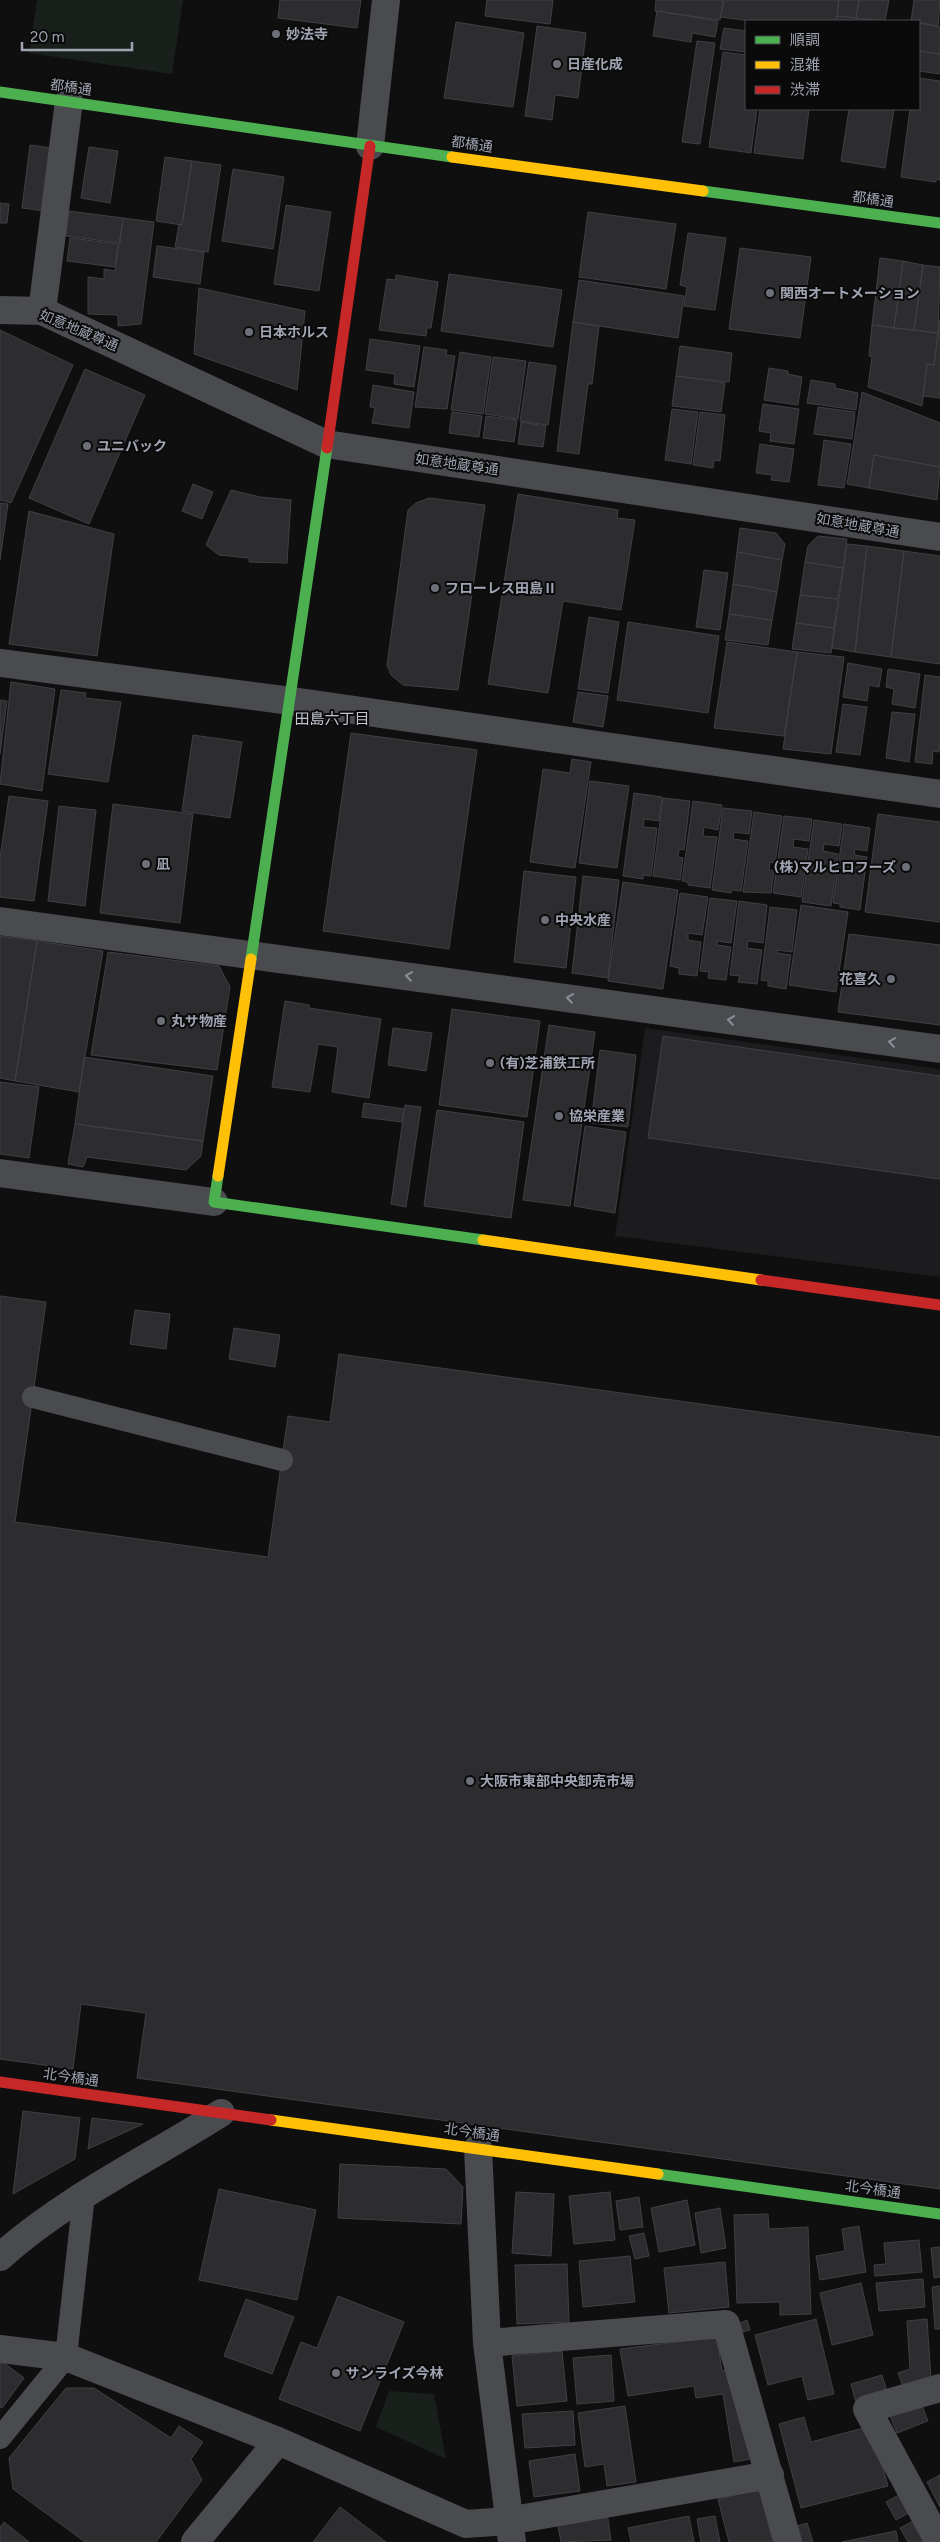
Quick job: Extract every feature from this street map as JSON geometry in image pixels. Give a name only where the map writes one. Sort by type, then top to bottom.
[{"type":"street","points":[[214,1202],[291,701],[326,444],[370,146],[386,0]]},
{"type":"street","name":"都橋通","points":[[0,92],[370,146],[940,223]]},
{"type":"street","points":[[42,311],[69,101]]},
{"type":"street","name":"如意地蔵尊通","points":[[0,310],[42,311],[326,444],[940,537]]},
{"type":"street","points":[[0,663],[291,701],[940,794]]},
{"type":"street","points":[[0,921],[940,1049]]},
{"type":"street","points":[[0,1173],[940,1305]]},
{"type":"street","name":"北今橋通","points":[[0,2082],[940,2214]]},
{"type":"street","points":[[0,2256],[24,2235],[84,2196],[221,2113]]},
{"type":"street","points":[[478,2148],[487,2343],[510,2531]]},
{"type":"street","points":[[487,2343],[726,2324],[788,2542]]},
{"type":"street","points":[[0,2349],[66,2358],[278,2441],[459,2533],[510,2531],[770,2475]]},
{"type":"street","points":[[939,2542],[867,2409],[940,2388]]},
{"type":"street","points":[[195,2542],[278,2441]]},
{"type":"lane","points":[[33,1397],[282,1460]]},
{"type":"lane","points":[[0,2438],[66,2358],[84,2196]]},
{"type":"shaded area","points":[[37,0],[183,0],[172,74],[29,53]]},
{"type":"shaded area","points":[[645,1028],[940,1069],[940,1277],[615,1236]]},
{"type":"shaded area","points":[[389,2391],[434,2394],[446,2459],[376,2427]]},
{"type":"building","points":[[280,0],[361,0],[357,28],[278,18]]},
{"type":"building","points":[[487,0],[553,0],[550,24],[485,16]]},
{"type":"building","points":[[656,0],[723,0],[720,20],[655,11]]},
{"type":"building","points":[[724,0],[839,0],[836,20],[745,20],[721,17]]},
{"type":"building","points":[[839,0],[859,0],[856,18],[837,16]]},
{"type":"building","points":[[859,0],[889,0],[885,20],[856,18]]},
{"type":"building","points":[[914,0],[940,0],[938,26],[920,23],[920,20],[911,20]]},
{"type":"building","points":[[657,11],[718,21],[715,37],[692,33],[691,42],[653,36]]},
{"type":"building","points":[[837,16],[871,20],[836,20]]},
{"type":"building","points":[[456,22],[524,33],[513,107],[444,98]]},
{"type":"building","points":[[920,23],[940,27],[940,54],[920,51]]},
{"type":"building","name":"日産化成","points":[[537,26],[586,33],[578,98],[555,95],[552,120],[525,116]]},
{"type":"building","points":[[724,28],[745,31],[745,52],[720,49]]},
{"type":"building","points":[[697,41],[715,43],[700,144],[682,142]]},
{"type":"building","points":[[920,51],[940,54],[940,74],[920,71]]},
{"type":"building","points":[[723,52],[745,55],[745,110],[757,110],[751,153],[709,147]]},
{"type":"building","points":[[920,78],[940,81],[940,180],[936,179],[936,182],[901,177],[910,110],[920,110]]},
{"type":"building","points":[[760,110],[809,110],[803,159],[754,153]]},
{"type":"building","points":[[849,110],[894,110],[885,168],[841,161]]},
{"type":"building","points":[[30,145],[52,148],[45,211],[22,208]]},
{"type":"building","points":[[89,147],[118,151],[110,203],[81,198]]},
{"type":"building","points":[[165,157],[192,161],[182,225],[156,221]]},
{"type":"building","points":[[192,161],[221,165],[208,252],[175,247],[179,224],[182,225]]},
{"type":"building","points":[[233,169],[284,177],[273,249],[222,241]]},
{"type":"building","points":[[0,203],[9,204],[7,223],[0,223]]},
{"type":"building","points":[[286,205],[331,212],[319,291],[274,284]]},
{"type":"building","points":[[69,211],[123,218],[120,243],[66,236]]},
{"type":"building","points":[[588,212],[676,224],[666,289],[579,277]]},
{"type":"building","points":[[123,218],[154,222],[141,324],[118,326],[118,315],[88,314],[88,277],[104,279],[104,269],[115,271]]},
{"type":"building","points":[[688,233],[726,238],[715,310],[684,306],[687,287],[680,285]]},
{"type":"building","points":[[70,238],[118,244],[115,267],[67,261]]},
{"type":"building","points":[[157,246],[204,252],[200,284],[153,277]]},
{"type":"building","name":"関西オートメーション","points":[[740,248],[811,257],[800,338],[729,329]]},
{"type":"building","points":[[880,258],[903,261],[894,328],[872,325]]},
{"type":"building","points":[[903,261],[923,265],[914,330],[894,328]]},
{"type":"building","points":[[923,265],[940,267],[938,333],[914,330]]},
{"type":"building","points":[[449,274],[562,290],[553,347],[441,331]]},
{"type":"building","points":[[396,275],[438,282],[431,328],[427,328],[426,336],[379,330],[387,279],[396,280]]},
{"type":"building","points":[[579,280],[684,296],[678,338],[573,322]]},
{"type":"building","name":"日本ホルス","points":[[199,288],[305,311],[297,390],[194,354]]},
{"type":"building","points":[[940,320],[940,398],[923,396],[927,364],[934,365]]},
{"type":"building","points":[[573,322],[599,326],[592,384],[588,384],[579,454],[557,451]]},
{"type":"building","points":[[872,325],[938,333],[934,365],[927,364],[922,406],[868,387],[872,357],[869,356]]},
{"type":"building","points":[[0,330],[73,365],[11,503],[0,500]]},
{"type":"building","points":[[370,339],[420,346],[414,387],[394,384],[395,374],[366,370]]},
{"type":"building","points":[[680,346],[732,353],[729,382],[676,376]]},
{"type":"building","points":[[424,347],[447,350],[446,355],[455,356],[447,409],[415,407]]},
{"type":"building","points":[[460,352],[491,357],[483,414],[451,410]]},
{"type":"building","points":[[493,357],[526,361],[518,419],[485,414]]},
{"type":"building","points":[[529,362],[556,366],[548,425],[520,421]]},
{"type":"building","points":[[769,368],[788,371],[788,374],[802,377],[798,405],[764,400]]},
{"type":"building","name":"ユニバック","points":[[85,369],[145,395],[89,524],[29,498]]},
{"type":"building","points":[[676,376],[725,383],[721,412],[672,406]]},
{"type":"building","points":[[811,380],[835,384],[835,388],[858,393],[856,410],[807,403]]},
{"type":"building","points":[[373,385],[414,392],[409,428],[372,423],[375,408],[370,407]]},
{"type":"building","points":[[862,392],[940,423],[940,467],[874,455],[869,488],[847,484]]},
{"type":"building","points":[[763,404],[799,409],[794,444],[770,441],[771,433],[759,431]]},
{"type":"building","points":[[818,407],[855,412],[852,439],[814,434]]},
{"type":"building","points":[[672,409],[698,412],[691,464],[665,460]]},
{"type":"building","points":[[452,412],[482,416],[479,437],[449,433]]},
{"type":"building","points":[[700,412],[725,415],[720,461],[714,460],[713,468],[693,465]]},
{"type":"building","points":[[486,416],[517,420],[514,442],[483,438]]},
{"type":"building","points":[[521,422],[546,426],[543,447],[518,444]]},
{"type":"building","points":[[824,440],[851,444],[844,488],[818,485]]},
{"type":"building","points":[[760,444],[794,449],[789,482],[771,480],[772,475],[756,473]]},
{"type":"building","points":[[874,455],[940,467],[937,500],[869,488]]},
{"type":"building","points":[[193,484],[213,492],[202,519],[182,511]]},
{"type":"building","points":[[231,490],[260,497],[291,500],[287,563],[249,562],[249,558],[219,555],[206,545]]},
{"type":"building","points":[[518,494],[618,510],[617,518],[635,520],[621,610],[563,601],[548,693],[488,684]]},
{"type":"building","name":"フローレス田島Ⅱ","points":[[429,498],[485,505],[458,690],[403,685],[391,675],[387,665],[408,510],[416,503]]},
{"type":"building","points":[[0,503],[8,504],[0,560]]},
{"type":"building","points":[[29,511],[114,534],[97,656],[9,644]]},
{"type":"building","points":[[740,528],[776,533],[785,544],[782,560],[737,552]]},
{"type":"building","points":[[818,536],[847,539],[843,568],[805,562],[808,546]]},
{"type":"building","points":[[847,544],[867,546],[855,652],[832,648]]},
{"type":"building","points":[[867,546],[904,551],[891,657],[855,652]]},
{"type":"building","points":[[904,551],[940,556],[940,664],[891,657]]},
{"type":"building","points":[[737,552],[782,560],[777,592],[733,584]]},
{"type":"building","points":[[805,562],[843,568],[838,599],[800,595]]},
{"type":"building","points":[[704,570],[728,573],[720,630],[696,627]]},
{"type":"building","points":[[733,584],[777,592],[772,620],[729,614]]},
{"type":"building","points":[[800,595],[838,599],[834,628],[796,623]]},
{"type":"building","points":[[729,614],[772,620],[768,645],[725,640]]},
{"type":"building","points":[[589,617],[619,622],[608,693],[578,689]]},
{"type":"building","points":[[628,622],[719,636],[708,713],[617,700]]},
{"type":"building","points":[[796,623],[834,628],[831,653],[792,649]]},
{"type":"building","points":[[727,642],[797,652],[784,736],[714,728]]},
{"type":"building","points":[[797,652],[844,657],[831,754],[783,749]]},
{"type":"building","points":[[848,663],[882,669],[879,687],[869,685],[867,701],[843,697]]},
{"type":"building","points":[[888,669],[920,674],[915,708],[892,704],[894,689],[886,687]]},
{"type":"building","points":[[925,675],[940,677],[940,742],[939,752],[933,751],[932,764],[915,762]]},
{"type":"building","points":[[11,682],[55,689],[42,791],[0,784]]},
{"type":"building","points":[[61,690],[86,693],[85,698],[121,702],[108,782],[48,774]]},
{"type":"building","points":[[578,692],[608,696],[603,727],[573,722]]},
{"type":"building","points":[[0,700],[7,701],[0,754]]},
{"type":"building","points":[[843,704],[867,707],[860,755],[836,752]]},
{"type":"building","points":[[892,712],[915,714],[909,762],[886,758]]},
{"type":"building","points":[[351,733],[477,750],[449,949],[323,931]]},
{"type":"building","points":[[193,735],[242,742],[230,818],[182,811]]},
{"type":"building","points":[[572,759],[591,762],[575,868],[530,862],[543,769],[570,773]]},
{"type":"building","points":[[590,781],[629,786],[617,868],[579,863]]},
{"type":"building","points":[[634,793],[662,797],[659,821],[644,819],[643,827],[657,828],[651,876],[643,875],[643,879],[623,876]]},
{"type":"building","points":[[9,796],[48,801],[34,901],[0,897],[0,858]]},
{"type":"building","points":[[663,798],[690,801],[684,850],[679,849],[678,857],[683,858],[680,880],[653,876]]},
{"type":"building","points":[[693,801],[722,805],[718,830],[704,827],[703,836],[717,837],[710,888],[688,885],[688,882],[682,881]]},
{"type":"building","name":"凪","points":[[113,804],[193,814],[180,923],[100,913]]},
{"type":"building","points":[[59,806],[96,810],[85,906],[48,901]]},
{"type":"building","points":[[723,808],[752,811],[749,834],[734,832],[733,839],[748,841],[741,891],[732,890],[731,893],[712,890]]},
{"type":"building","points":[[754,812],[782,816],[775,863],[770,862],[769,870],[774,871],[771,893],[743,892]]},
{"type":"building","name":"(株)マルヒロフーズ","points":[[878,814],[940,822],[940,922],[865,912]]},
{"type":"building","points":[[784,816],[812,819],[809,841],[794,839],[793,847],[808,849],[801,897],[773,893]]},
{"type":"building","points":[[814,820],[842,824],[839,846],[824,844],[823,851],[838,854],[831,906],[802,902]]},
{"type":"building","points":[[844,824],[870,828],[867,851],[855,849],[854,855],[867,857],[860,910],[840,907],[840,904],[833,903]]},
{"type":"building","name":"中央水産","points":[[524,871],[576,877],[566,968],[514,962]]},
{"type":"building","points":[[583,876],[619,880],[608,978],[572,973]]},
{"type":"building","points":[[623,882],[678,890],[663,989],[608,981]]},
{"type":"building","points":[[680,893],[708,897],[702,935],[688,933],[688,940],[701,942],[697,976],[679,974],[679,968],[670,966]]},
{"type":"building","points":[[710,898],[737,901],[731,943],[717,941],[717,945],[731,947],[726,980],[708,978],[709,972],[700,971]]},
{"type":"building","points":[[739,901],[767,905],[763,943],[748,941],[747,948],[762,950],[757,984],[738,982],[740,976],[730,975]]},
{"type":"building","points":[[801,905],[848,912],[836,992],[789,985]]},
{"type":"building","points":[[770,907],[797,910],[792,952],[777,950],[777,953],[791,955],[786,989],[768,986],[768,981],[761,980]]},
{"type":"building","name":"花喜久","points":[[849,934],[940,945],[940,1025],[838,1012]]},
{"type":"building","points":[[0,936],[37,941],[15,1081],[0,1078]]},
{"type":"building","points":[[37,941],[103,951],[79,1092],[15,1081]]},
{"type":"building","name":"丸サ物産","points":[[108,952],[219,966],[230,987],[217,1070],[91,1055]]},
{"type":"building","points":[[285,1001],[309,1005],[309,1008],[381,1019],[369,1098],[332,1092],[338,1047],[318,1044],[310,1092],[272,1087]]},
{"type":"building","name":"(有)芝浦鉄工所","points":[[452,1009],[540,1021],[527,1117],[439,1105]]},
{"type":"building","name":"協栄産業","points":[[549,1025],[595,1032],[570,1206],[523,1200]]},
{"type":"building","points":[[393,1028],[432,1033],[426,1071],[388,1065]]},
{"type":"building","points":[[663,1036],[940,1076],[940,1179],[648,1138]]},
{"type":"building","points":[[600,1050],[636,1055],[628,1127],[591,1123]]},
{"type":"building","points":[[84,1057],[213,1076],[203,1141],[75,1124]]},
{"type":"building","points":[[0,1082],[39,1087],[29,1158],[0,1154]]},
{"type":"building","points":[[364,1103],[404,1109],[402,1122],[362,1117]]},
{"type":"building","points":[[405,1105],[421,1107],[406,1207],[391,1204]]},
{"type":"building","points":[[437,1110],[524,1122],[511,1218],[424,1206]]},
{"type":"building","points":[[75,1124],[203,1141],[201,1156],[186,1170],[87,1157],[83,1167],[68,1164]]},
{"type":"building","points":[[585,1126],[626,1132],[615,1213],[574,1206]]},
{"type":"building","name":"大阪市東部中央卸売市場","points":[[0,1296],[46,1302],[15,1522],[268,1557],[288,1416],[330,1422],[339,1354],[940,1437],[940,2189],[137,2078],[146,2013],[81,2004],[73,2069],[0,2059]]},
{"type":"building","points":[[135,1310],[170,1314],[166,1349],[130,1344]]},
{"type":"building","points":[[234,1328],[280,1335],[275,1367],[229,1359]]},
{"type":"building","points":[[23,2111],[80,2118],[75,2159],[13,2194]]},
{"type":"building","points":[[92,2118],[143,2124],[88,2149]]},
{"type":"building","points":[[340,2164],[446,2169],[463,2187],[461,2224],[338,2218]]},
{"type":"building","points":[[219,2189],[316,2210],[297,2300],[199,2280]]},
{"type":"building","points":[[516,2192],[554,2194],[551,2256],[512,2253]]},
{"type":"building","points":[[610,2192],[615,2240],[574,2244],[569,2196]]},
{"type":"building","points":[[639,2197],[643,2227],[620,2230],[616,2201]]},
{"type":"building","points":[[687,2200],[695,2245],[659,2252],[651,2208]]},
{"type":"building","points":[[720,2208],[726,2248],[701,2253],[695,2213]]},
{"type":"building","points":[[768,2214],[769,2229],[808,2227],[811,2314],[780,2315],[780,2302],[737,2303],[734,2215]]},
{"type":"building","points":[[859,2226],[866,2272],[820,2280],[816,2256],[845,2251],[842,2229]]},
{"type":"building","points":[[644,2233],[649,2256],[635,2259],[629,2236]]},
{"type":"building","points":[[919,2240],[922,2272],[875,2276],[874,2265],[886,2264],[884,2243]]},
{"type":"building","points":[[940,2247],[940,2277],[934,2278],[931,2248]]},
{"type":"building","points":[[630,2256],[635,2302],[583,2307],[579,2261]]},
{"type":"building","points":[[725,2262],[729,2307],[669,2313],[664,2268]]},
{"type":"building","points":[[567,2264],[569,2322],[517,2324],[515,2265]]},
{"type":"building","points":[[923,2279],[925,2307],[879,2311],[876,2283]]},
{"type":"building","points":[[861,2283],[873,2335],[832,2345],[820,2293]]},
{"type":"building","points":[[940,2286],[940,2329],[935,2329],[932,2287]]},
{"type":"building","name":"サンライズ今林","points":[[338,2296],[404,2322],[360,2431],[279,2399],[301,2342],[317,2348]]},
{"type":"building","points":[[246,2299],[294,2317],[272,2374],[224,2356]]},
{"type":"building","points":[[816,2319],[834,2394],[808,2400],[802,2376],[768,2385],[755,2335]]},
{"type":"building","points":[[927,2319],[931,2379],[904,2389],[898,2373],[910,2369],[907,2321]]},
{"type":"building","points":[[747,2320],[750,2330],[742,2332],[738,2324]]},
{"type":"building","points":[[717,2337],[722,2371],[734,2369],[756,2458],[734,2462],[723,2394],[696,2398],[694,2386],[628,2396],[620,2349]]},
{"type":"building","points":[[562,2351],[567,2401],[517,2406],[512,2356]]},
{"type":"building","points":[[611,2355],[614,2401],[577,2404],[573,2358]]},
{"type":"building","points":[[0,2360],[24,2378],[2,2408],[0,2407]]},
{"type":"building","points":[[882,2375],[888,2394],[856,2403],[851,2384]]},
{"type":"building","points":[[66,2388],[94,2388],[171,2438],[179,2426],[203,2442],[191,2459],[202,2480],[156,2542],[85,2542],[13,2489],[9,2458]]},
{"type":"building","points":[[921,2403],[928,2421],[897,2433],[890,2416]]},
{"type":"building","points":[[625,2406],[636,2482],[607,2486],[604,2464],[585,2467],[578,2413]]},
{"type":"building","points":[[573,2411],[575,2445],[525,2448],[522,2414]]},
{"type":"building","points":[[804,2417],[811,2442],[871,2426],[888,2486],[801,2508],[779,2424]]},
{"type":"building","points":[[575,2454],[580,2491],[534,2497],[529,2461]]},
{"type":"building","points":[[940,2475],[940,2507],[927,2482]]},
{"type":"building","points":[[759,2489],[773,2542],[729,2542],[718,2499]]},
{"type":"building","points":[[904,2492],[914,2510],[896,2520],[886,2502]]},
{"type":"building","points":[[340,2507],[386,2542],[313,2542]]},
{"type":"building","points":[[607,2513],[611,2540],[561,2542],[557,2521]]},
{"type":"building","points":[[689,2516],[694,2542],[631,2542],[628,2528]]},
{"type":"building","points":[[715,2516],[720,2542],[701,2542],[697,2519]]},
{"type":"building","points":[[917,2519],[929,2542],[908,2542],[900,2528]]},
{"type":"building","points":[[4,2522],[29,2542],[0,2542],[0,2527]]},
{"type":"building","points":[[807,2523],[813,2542],[801,2542],[797,2526]]},
{"type":"building","points":[[896,2531],[898,2542],[842,2542]]},
{"type":"traffic: fast","points":[[0,92],[452,157]]},
{"type":"traffic: fast","points":[[703,191],[940,223]]},
{"type":"traffic: fast","points":[[251,959],[327,448]]},
{"type":"traffic: fast","points":[[218,1176],[214,1202],[483,1240]]},
{"type":"traffic: fast","points":[[658,2174],[940,2214]]},
{"type":"traffic: slow","points":[[452,157],[703,191]]},
{"type":"traffic: slow","points":[[218,1176],[251,959]]},
{"type":"traffic: slow","points":[[483,1240],[761,1280]]},
{"type":"traffic: slow","points":[[271,2120],[658,2174]]},
{"type":"traffic: jam","points":[[327,448],[370,146]]},
{"type":"traffic: jam","points":[[761,1280],[940,1305]]},
{"type":"traffic: jam","points":[[0,2082],[271,2120]]},
{"type":"place","name":"妙法寺","points":[[276,34]]},
{"type":"place","name":"日産化成","points":[[557,64]]},
{"type":"place","name":"関西オートメーション","points":[[770,293]]},
{"type":"place","name":"日本ホルス","points":[[249,332]]},
{"type":"place","name":"ユニバック","points":[[87,446]]},
{"type":"place","name":"フローレス田島Ⅱ","points":[[435,588]]},
{"type":"place","name":"凪","points":[[146,864]]},
{"type":"place","name":"(株)マルヒロフーズ","points":[[906,867]]},
{"type":"place","name":"中央水産","points":[[545,920]]},
{"type":"place","name":"花喜久","points":[[891,979]]},
{"type":"place","name":"丸サ物産","points":[[161,1021]]},
{"type":"place","name":"(有)芝浦鉄工所","points":[[490,1063]]},
{"type":"place","name":"協栄産業","points":[[559,1116]]},
{"type":"place","name":"大阪市東部中央卸売市場","points":[[470,1781]]},
{"type":"place","name":"サンライズ今林","points":[[336,2373]]},
{"type":"district","name":"田島六丁目","points":[[332,719]]}]
